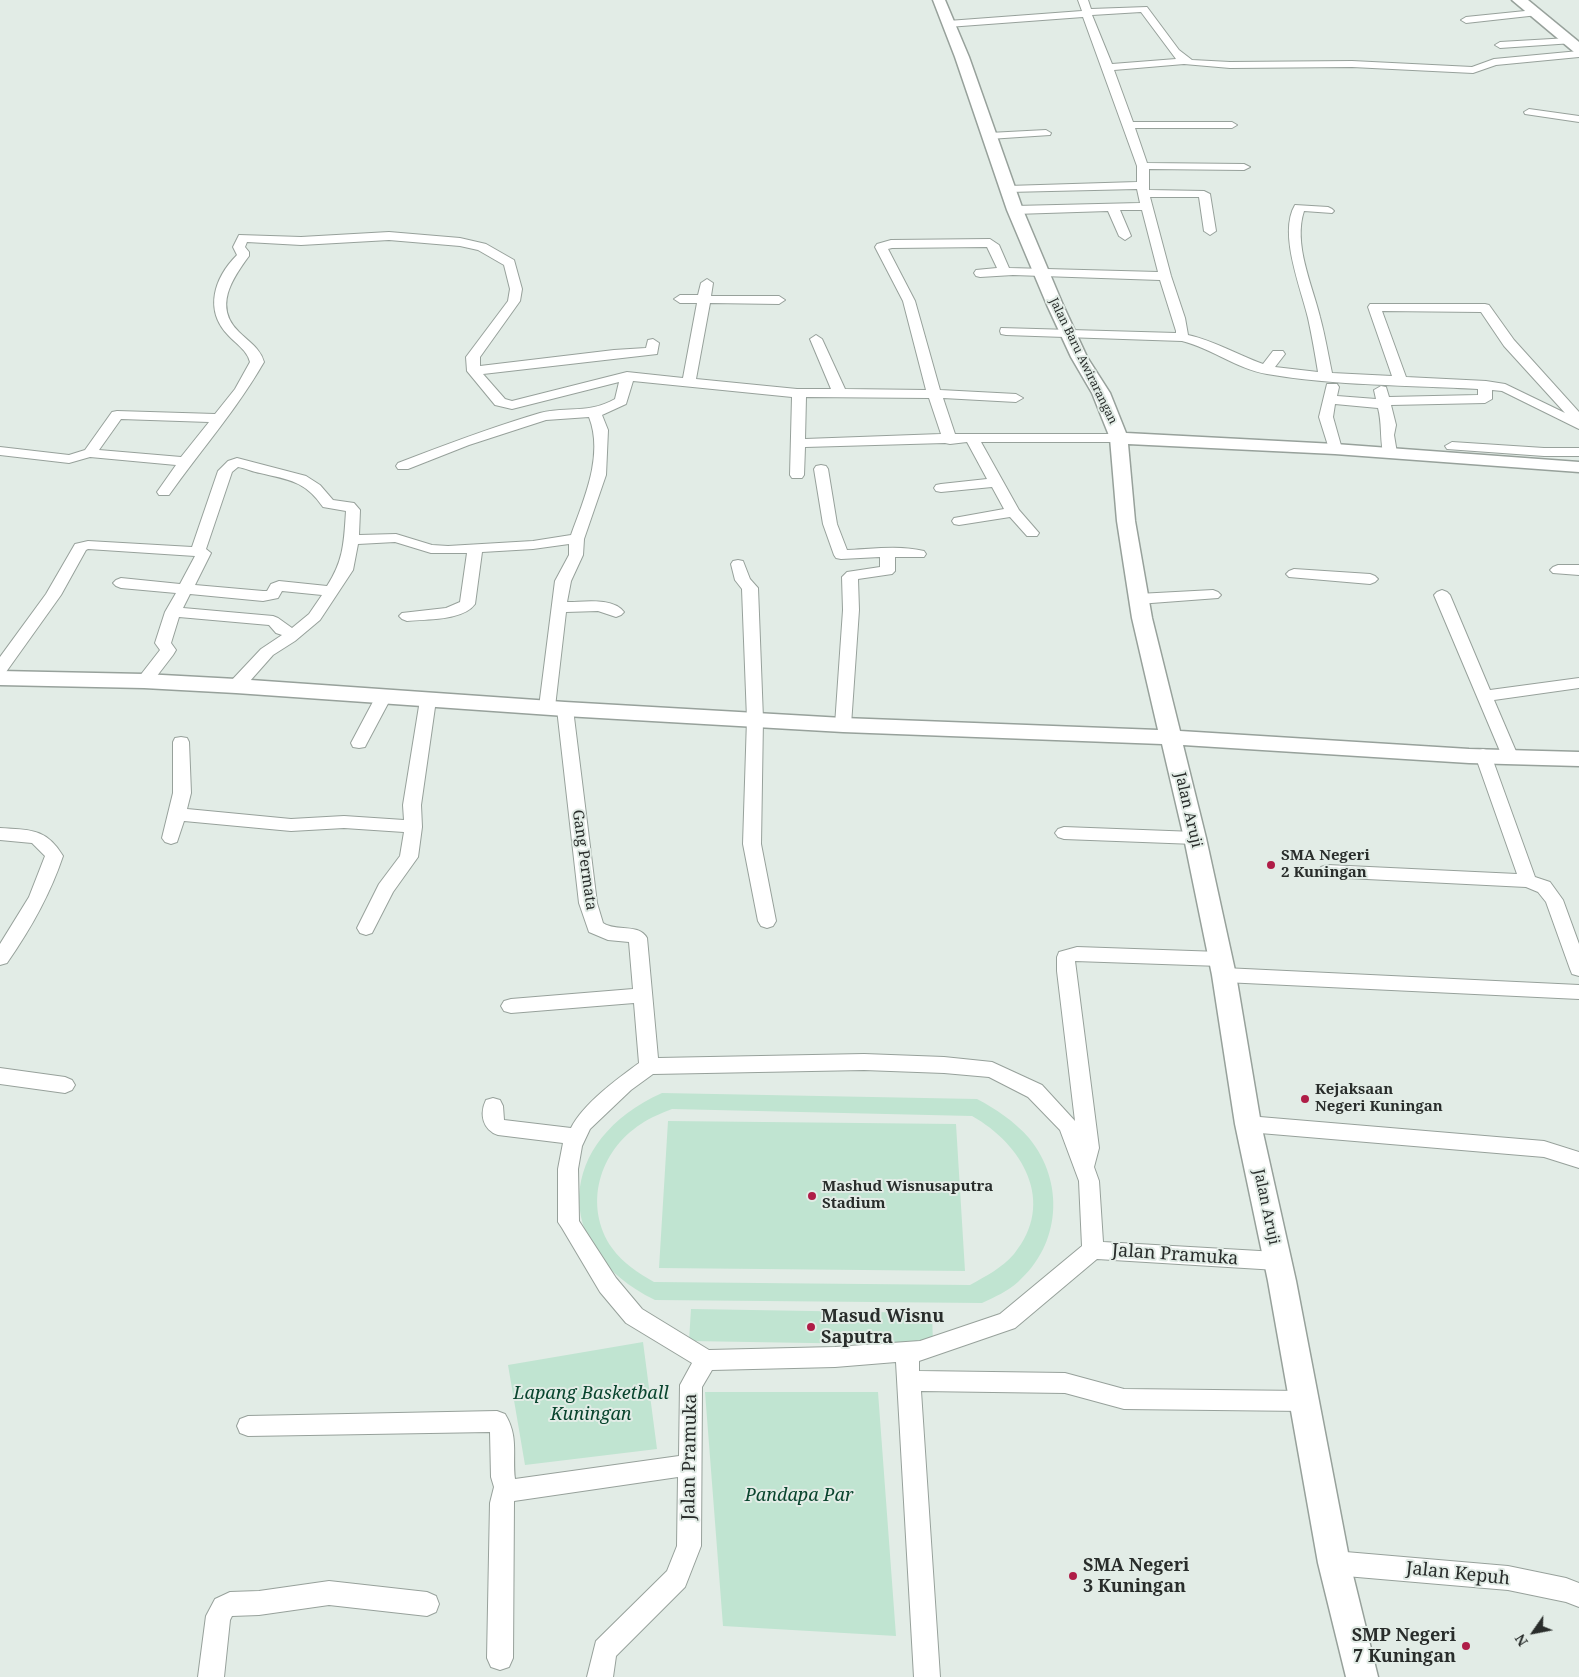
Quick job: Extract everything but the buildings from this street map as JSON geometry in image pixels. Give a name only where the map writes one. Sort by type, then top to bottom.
[{"type":"main road","points":[[1519,0],[1571,40]]},
{"type":"street","name":"Jalan Baru Awirarangan","points":[[939,0],[1015,210],[1068,333],[1113,422],[1138,599],[1171,737]]},
{"type":"street","points":[[1083,0],[1143,166],[1143,189],[1165,276],[1179,318],[1182,337]]},
{"type":"street","points":[[948,24],[1144,9],[1175,52],[1191,64],[1352,64],[1466,70],[1478,69],[1494,62],[1579,54]]},
{"type":"street","points":[[1466,20],[1535,13]]},
{"type":"street","points":[[1500,45],[1571,40]]},
{"type":"street","points":[[1108,67],[1185,61]]},
{"type":"street","points":[[1529,112],[1579,119]]},
{"type":"street","points":[[1129,125],[1232,124]]},
{"type":"street","points":[[989,136],[1046,133]]},
{"type":"street","points":[[1143,166],[1244,167]]},
{"type":"street","points":[[1008,189],[1143,189],[1204,194],[1210,231]]},
{"type":"street","points":[[1015,210],[1147,206]]},
{"type":"street","points":[[1328,211],[1299,207],[1295,225],[1297,247],[1314,315],[1329,388],[1326,417],[1333,442]]},
{"type":"street","points":[[1113,208],[1125,236]]},
{"type":"street","points":[[164,492],[241,390],[257,362],[255,352],[237,338],[220,313],[220,295],[234,264],[243,256],[240,244],[244,238],[301,241],[389,236],[460,242],[482,247],[510,263],[516,290],[514,301],[473,357],[474,371],[500,402],[505,404],[512,405],[625,382],[689,382],[797,393],[839,392],[936,397],[1016,398]]},
{"type":"street","points":[[950,440],[936,397],[910,301],[880,247],[891,244],[936,242],[990,243],[1004,271]]},
{"type":"street","points":[[980,272],[1004,271],[1165,276]]},
{"type":"street","points":[[689,382],[707,283]]},
{"type":"street","points":[[680,299],[779,300]]},
{"type":"street","points":[[1401,382],[1374,307],[1485,308],[1509,342],[1579,420]]},
{"type":"street","points":[[1006,331],[1182,337],[1202,342],[1234,358],[1266,370],[1384,402],[1482,399],[1485,398],[1485,385]]},
{"type":"street","points":[[816,339],[839,392]]},
{"type":"street","points":[[474,371],[614,354],[650,352],[652,351],[653,344]]},
{"type":"street","points":[[1266,370],[1278,354]]},
{"type":"street","points":[[1329,388],[1378,380],[1485,385],[1505,388],[1579,426]]},
{"type":"street","points":[[1378,380],[1389,425],[1389,449]]},
{"type":"street","points":[[404,466],[464,442],[545,416],[594,413],[611,407],[621,401],[625,382]]},
{"type":"street","points":[[797,476],[798,396]]},
{"type":"street","points":[[556,708],[555,634],[563,581],[576,555],[577,539],[599,474],[600,430],[594,413]]},
{"type":"street","points":[[90,453],[117,414],[218,418]]},
{"type":"street","points":[[797,443],[972,439],[1113,422],[1333,442],[1389,449],[1505,455],[1579,452]]},
{"type":"street","points":[[972,439],[994,482],[1013,512],[1032,533]]},
{"type":"street","points":[[1452,446],[1479,454]]},
{"type":"street","points":[[0,452],[69,459],[90,453],[186,462]]},
{"type":"street","points":[[1505,455],[1579,467]]},
{"type":"street","points":[[198,552],[225,472],[229,466],[235,463],[246,463],[256,469],[279,472],[295,477],[323,494],[328,504],[352,508],[351,540],[345,570],[332,591],[315,617],[267,652],[236,686]]},
{"type":"street","points":[[821,469],[830,524],[841,554],[888,552],[919,554]]},
{"type":"street","points":[[941,488],[994,482]]},
{"type":"street","points":[[959,520],[1013,512]]},
{"type":"street","points":[[351,540],[396,538],[431,549],[448,550],[533,545],[577,539]]},
{"type":"street","points":[[0,668],[53,595],[80,547],[88,545],[156,551],[198,552],[204,554],[173,612],[163,643],[168,650],[165,657],[148,672],[144,682]]},
{"type":"street","points":[[407,616],[451,612],[460,610],[467,604],[475,548]]},
{"type":"street","points":[[843,725],[851,610],[850,577],[852,575],[887,572],[888,552]]},
{"type":"street","points":[[738,564],[743,580],[750,588],[755,719],[752,844],[767,921]]},
{"type":"street","points":[[1558,570],[1579,570]]},
{"type":"street","points":[[1294,574],[1370,579]]},
{"type":"street","points":[[121,583],[263,596],[273,595],[279,586],[332,591]]},
{"type":"street","points":[[1138,599],[1213,595]]},
{"type":"street","points":[[1442,595],[1510,756]]},
{"type":"street","points":[[560,607],[600,606],[616,612]]},
{"type":"street","points":[[173,612],[273,622],[282,630],[294,634]]},
{"type":"street","points":[[0,678],[236,686],[428,700],[843,725],[1171,737],[1579,759]]},
{"type":"street","points":[[1486,696],[1579,683]]},
{"type":"street","points":[[359,743],[384,696]]},
{"type":"street","points":[[366,928],[385,889],[408,857],[413,827],[412,805],[428,700]]},
{"type":"street","name":"Gang Permata","points":[[556,708],[588,903],[595,927],[603,932],[638,938],[649,1066]]},
{"type":"street","name":"Jalan Aruji","points":[[1171,737],[1195,838],[1222,967],[1248,1124],[1277,1262],[1334,1563],[1362,1677]]},
{"type":"street","points":[[171,838],[182,793],[181,742]]},
{"type":"street","points":[[1483,755],[1528,881]]},
{"type":"street","points":[[178,814],[291,825],[344,822],[413,827]]},
{"type":"street","points":[[1064,833],[1195,838]]},
{"type":"street","points":[[0,834],[36,837],[49,844],[54,856],[48,877],[38,900],[0,958]]},
{"type":"street","points":[[1327,871],[1528,881],[1544,887],[1554,900],[1579,969]]},
{"type":"street","points":[[1084,1167],[1089,1148],[1066,972],[1066,957],[1071,955],[1095,954],[1222,967],[1579,992]]},
{"type":"street","points":[[512,1006],[643,995]]},
{"type":"street","points":[[706,1360],[634,1316],[608,1285],[569,1222],[568,1169],[572,1146],[576,1137],[583,1124],[624,1085],[649,1066],[864,1062],[944,1065],[992,1070],[1036,1091],[1068,1126],[1089,1181],[1093,1250]]},
{"type":"street","points":[[0,1076],[64,1085]]},
{"type":"street","points":[[493,1106],[493,1120],[498,1127],[576,1137]]},
{"type":"street","points":[[1248,1124],[1544,1148],[1579,1160]]},
{"type":"street","name":"Jalan Pramuka","points":[[600,1677],[605,1650],[676,1579],[689,1546],[691,1385],[706,1360],[920,1351],[1007,1321],[1093,1250],[1277,1262]]},
{"type":"street","points":[[907,1352],[926,1677]]},
{"type":"street","points":[[909,1380],[1065,1383],[1124,1398],[1304,1401]]},
{"type":"street","points":[[248,1426],[497,1421],[502,1429],[505,1488],[502,1503],[500,1658]]},
{"type":"street","points":[[505,1488],[509,1492],[690,1465]]},
{"type":"street","name":"Jalan Kepuh","points":[[1334,1563],[1508,1578],[1566,1590],[1579,1595]]},
{"type":"street","points":[[211,1677],[218,1616],[224,1607],[230,1604],[259,1603],[329,1593],[427,1604]]},
{"type":"green space","points":[[662,1093],[977,1099],[998,1111],[1017,1126],[1029,1138],[1041,1155],[1049,1174],[1053,1193],[1050,1231],[1043,1250],[1032,1267],[1018,1282],[1006,1291],[982,1303],[655,1300],[621,1278],[597,1252],[583,1224],[579,1195],[586,1165],[602,1138],[627,1113]],"holes":[[[672,1109],[972,1116],[1006,1142],[1019,1158],[1028,1176],[1033,1195],[1033,1214],[1027,1234],[1014,1254],[999,1268],[970,1285],[654,1282],[626,1263],[612,1248],[603,1232],[598,1215],[597,1197],[600,1180],[606,1164],[615,1149],[627,1135],[641,1124],[656,1115]]]},
{"type":"green space","name":"Mashud Wisnusaputra Stadium","points":[[668,1121],[956,1124],[965,1271],[659,1268]]},
{"type":"green space","name":"Masud Wisnu Saputra","points":[[691,1309],[932,1313],[933,1345],[689,1341]]},
{"type":"green space","name":"Lapang Basketball Kuningan","points":[[643,1342],[657,1449],[525,1465],[508,1365]]},
{"type":"green space","name":"Pandapa Par","points":[[705,1392],[878,1392],[896,1636],[723,1626]]},
{"type":"place","name":"SMA Negeri 2 Kuningan","points":[[1271,865]]},
{"type":"place","name":"Kejaksaan Negeri Kuningan","points":[[1305,1099]]},
{"type":"place","name":"Mashud Wisnusaputra Stadium","points":[[812,1196]]},
{"type":"place","name":"Masud Wisnu Saputra","points":[[811,1327]]},
{"type":"place","name":"SMA Negeri 3 Kuningan","points":[[1073,1576]]},
{"type":"place","name":"SMP Negeri 7 Kuningan","points":[[1466,1646]]}]
